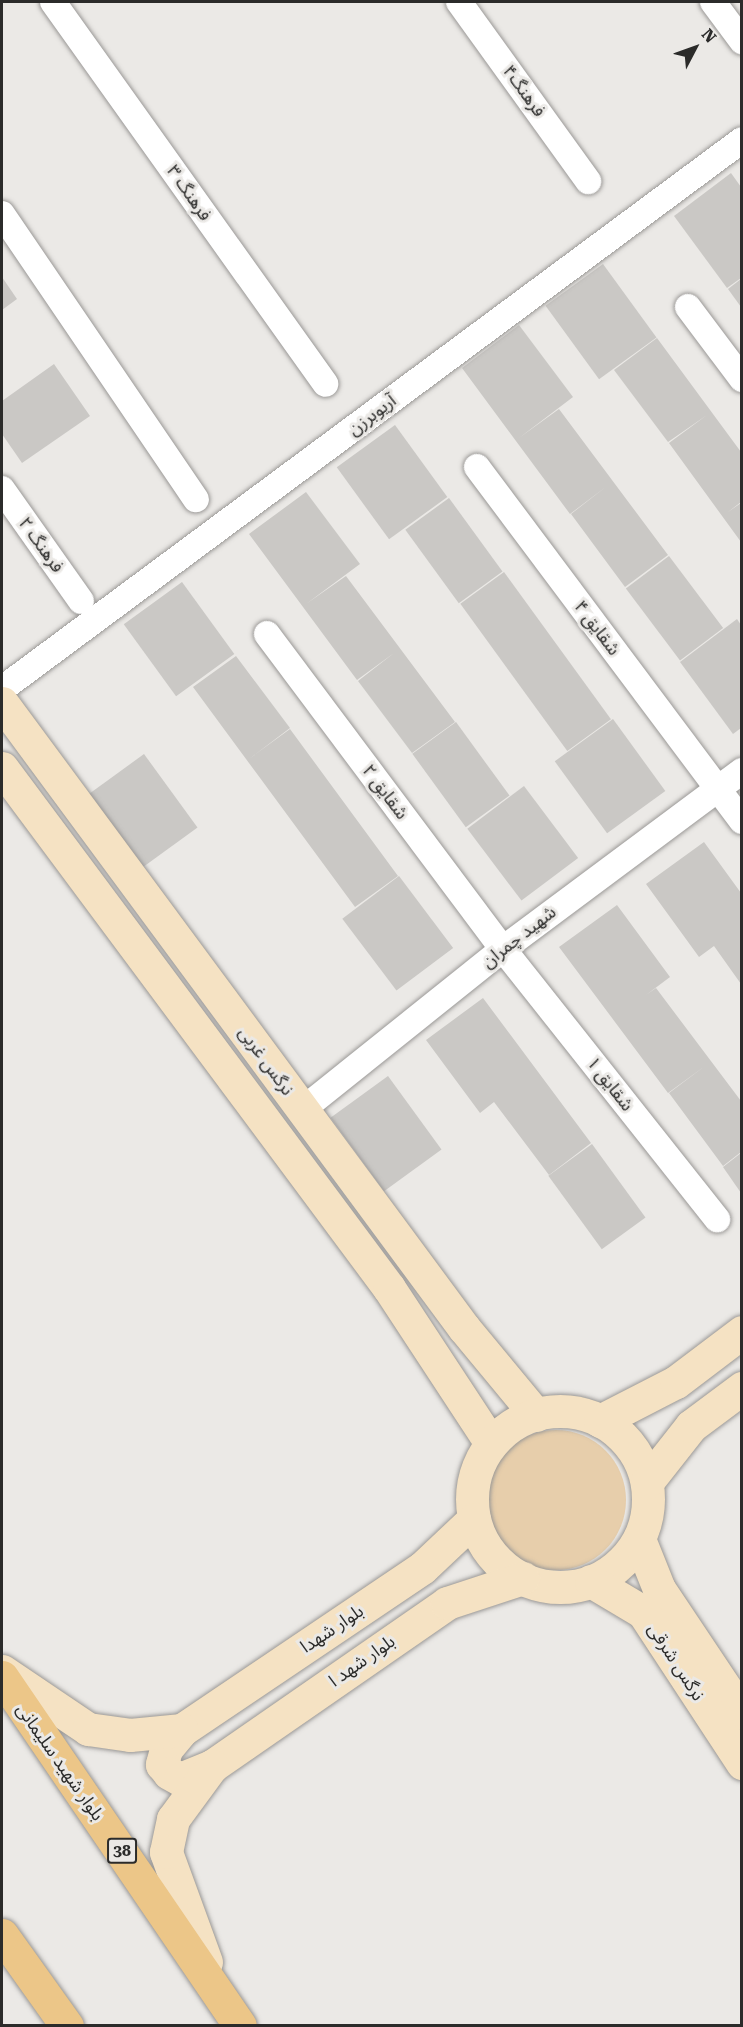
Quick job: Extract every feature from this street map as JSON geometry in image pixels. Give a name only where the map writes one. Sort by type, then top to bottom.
[{"type":"main road","name":"بلوار شهید سلیمانی","points":[[2,1677],[240,2025]]},
{"type":"main road","points":[[2,1935],[67,2025]]},
{"type":"street","name":"فرهنگ ۳","points":[[53,2],[325,384]]},
{"type":"street","name":"فرهنگ۴","points":[[459,2],[588,181]]},
{"type":"street","points":[[713,2],[741,41]]},
{"type":"street","name":"آریوبرزن","points":[[2,689],[741,140]]},
{"type":"street","points":[[2,214],[196,499]]},
{"type":"street","points":[[688,307],[741,380]]},
{"type":"street","name":"شقایق ۴","points":[[477,467],[741,821]]},
{"type":"street","name":"فرهنگ ۲","points":[[2,489],[81,601]]},
{"type":"street","name":"شقایق ۲","points":[[267,634],[503,949]]},
{"type":"street","name":"نرگس غربی","points":[[2,703],[464,1328],[536,1415]]},
{"type":"street","points":[[2,768],[271,1134],[389,1288],[491,1443]]},
{"type":"street","name":"شهید چمران","points":[[302,1110],[503,949],[741,771]]},
{"type":"street","name":"شقایق ۱","points":[[503,949],[717,1219]]},
{"type":"street","points":[[271,1134],[302,1110]]},
{"type":"street","points":[[600,1420],[676,1382],[741,1332]]},
{"type":"street","points":[[647,1482],[692,1426],[741,1388]]},
{"type":"street","points":[[572,1411],[600,1420],[622,1436],[647,1482],[648,1511],[639,1539],[624,1562],[591,1581],[542,1586],[523,1578],[487,1550],[474,1519],[471,1492],[491,1443],[515,1423],[536,1415],[572,1411]]},
{"type":"street","name":"بلوار شهدا","points":[[182,1730],[422,1568],[474,1519]]},
{"type":"street","name":"نرگس شرقی","points":[[639,1539],[659,1589],[741,1713]]},
{"type":"street","name":"بلوار شهد ا","points":[[212,1766],[447,1603],[523,1578]]},
{"type":"street","name":"نرگس شرقی","points":[[591,1581],[643,1612],[741,1763]]},
{"type":"street","points":[[2,1671],[88,1729],[130,1736],[182,1730]]},
{"type":"street","points":[[182,1730],[166,1749],[162,1764],[169,1773],[180,1779],[212,1766]]},
{"type":"street","points":[[212,1766],[174,1820],[166,1852],[180,1901],[218,1990]]},
{"type":"shaded area","points":[[556,1430],[583,1435],[605,1451],[621,1473],[626,1500],[621,1527],[605,1549],[583,1565],[556,1570],[529,1565],[507,1549],[491,1527],[486,1500],[491,1473],[507,1451],[529,1435]]},
{"type":"building","points":[[731,173],[741,187],[741,278],[727,288],[674,216]]},
{"type":"building","points":[[603,264],[656,338],[599,379],[546,306]]},
{"type":"building","points":[[2,277],[17,299],[2,310]]},
{"type":"building","points":[[741,279],[741,307],[728,289]]},
{"type":"building","points":[[519,325],[573,397],[519,438],[559,409],[668,555],[625,587],[571,514],[607,486],[570,514],[462,368]]},
{"type":"building","points":[[657,338],[741,452],[741,502],[728,512],[741,503],[741,542],[669,443],[707,415],[668,442],[614,370]]},
{"type":"building","points":[[54,364],[90,416],[22,463],[2,434],[2,401]]},
{"type":"building","points":[[395,425],[447,497],[389,539],[337,467]]},
{"type":"building","points":[[306,492],[360,564],[306,604],[346,576],[455,722],[412,753],[358,681],[394,653],[357,680],[249,534]]},
{"type":"building","points":[[449,498],[502,572],[459,603],[405,530]]},
{"type":"building","points":[[669,556],[723,628],[680,660],[626,588]]},
{"type":"building","points":[[504,572],[611,719],[567,751],[460,604]]},
{"type":"building","points":[[182,582],[234,654],[176,696],[124,624]]},
{"type":"building","points":[[737,619],[741,625],[741,728],[733,734],[680,662]]},
{"type":"building","points":[[236,656],[290,728],[249,759],[290,729],[398,876],[355,907],[193,687]]},
{"type":"building","points":[[613,719],[665,791],[607,833],[555,761]]},
{"type":"building","points":[[456,722],[509,796],[466,827],[412,754]]},
{"type":"building","points":[[144,754],[197,828],[140,869],[87,796]]},
{"type":"building","points":[[524,786],[578,858],[521,901],[467,829]]},
{"type":"building","points":[[704,842],[741,893],[741,984],[714,946],[699,957],[646,884]]},
{"type":"building","points":[[399,876],[453,948],[396,991],[342,919]]},
{"type":"building","points":[[617,905],[670,977],[646,995],[656,988],[741,1101],[741,1152],[723,1166],[669,1093],[705,1066],[668,1093],[559,947]]},
{"type":"building","points":[[483,998],[591,1143],[549,1175],[494,1102],[480,1113],[426,1040]]},
{"type":"building","points":[[388,1076],[441,1150],[384,1191],[331,1118]]},
{"type":"building","points":[[592,1144],[645,1218],[602,1249],[548,1176]]},
{"type":"building","points":[[741,1153],[741,1193],[723,1167]]}]
